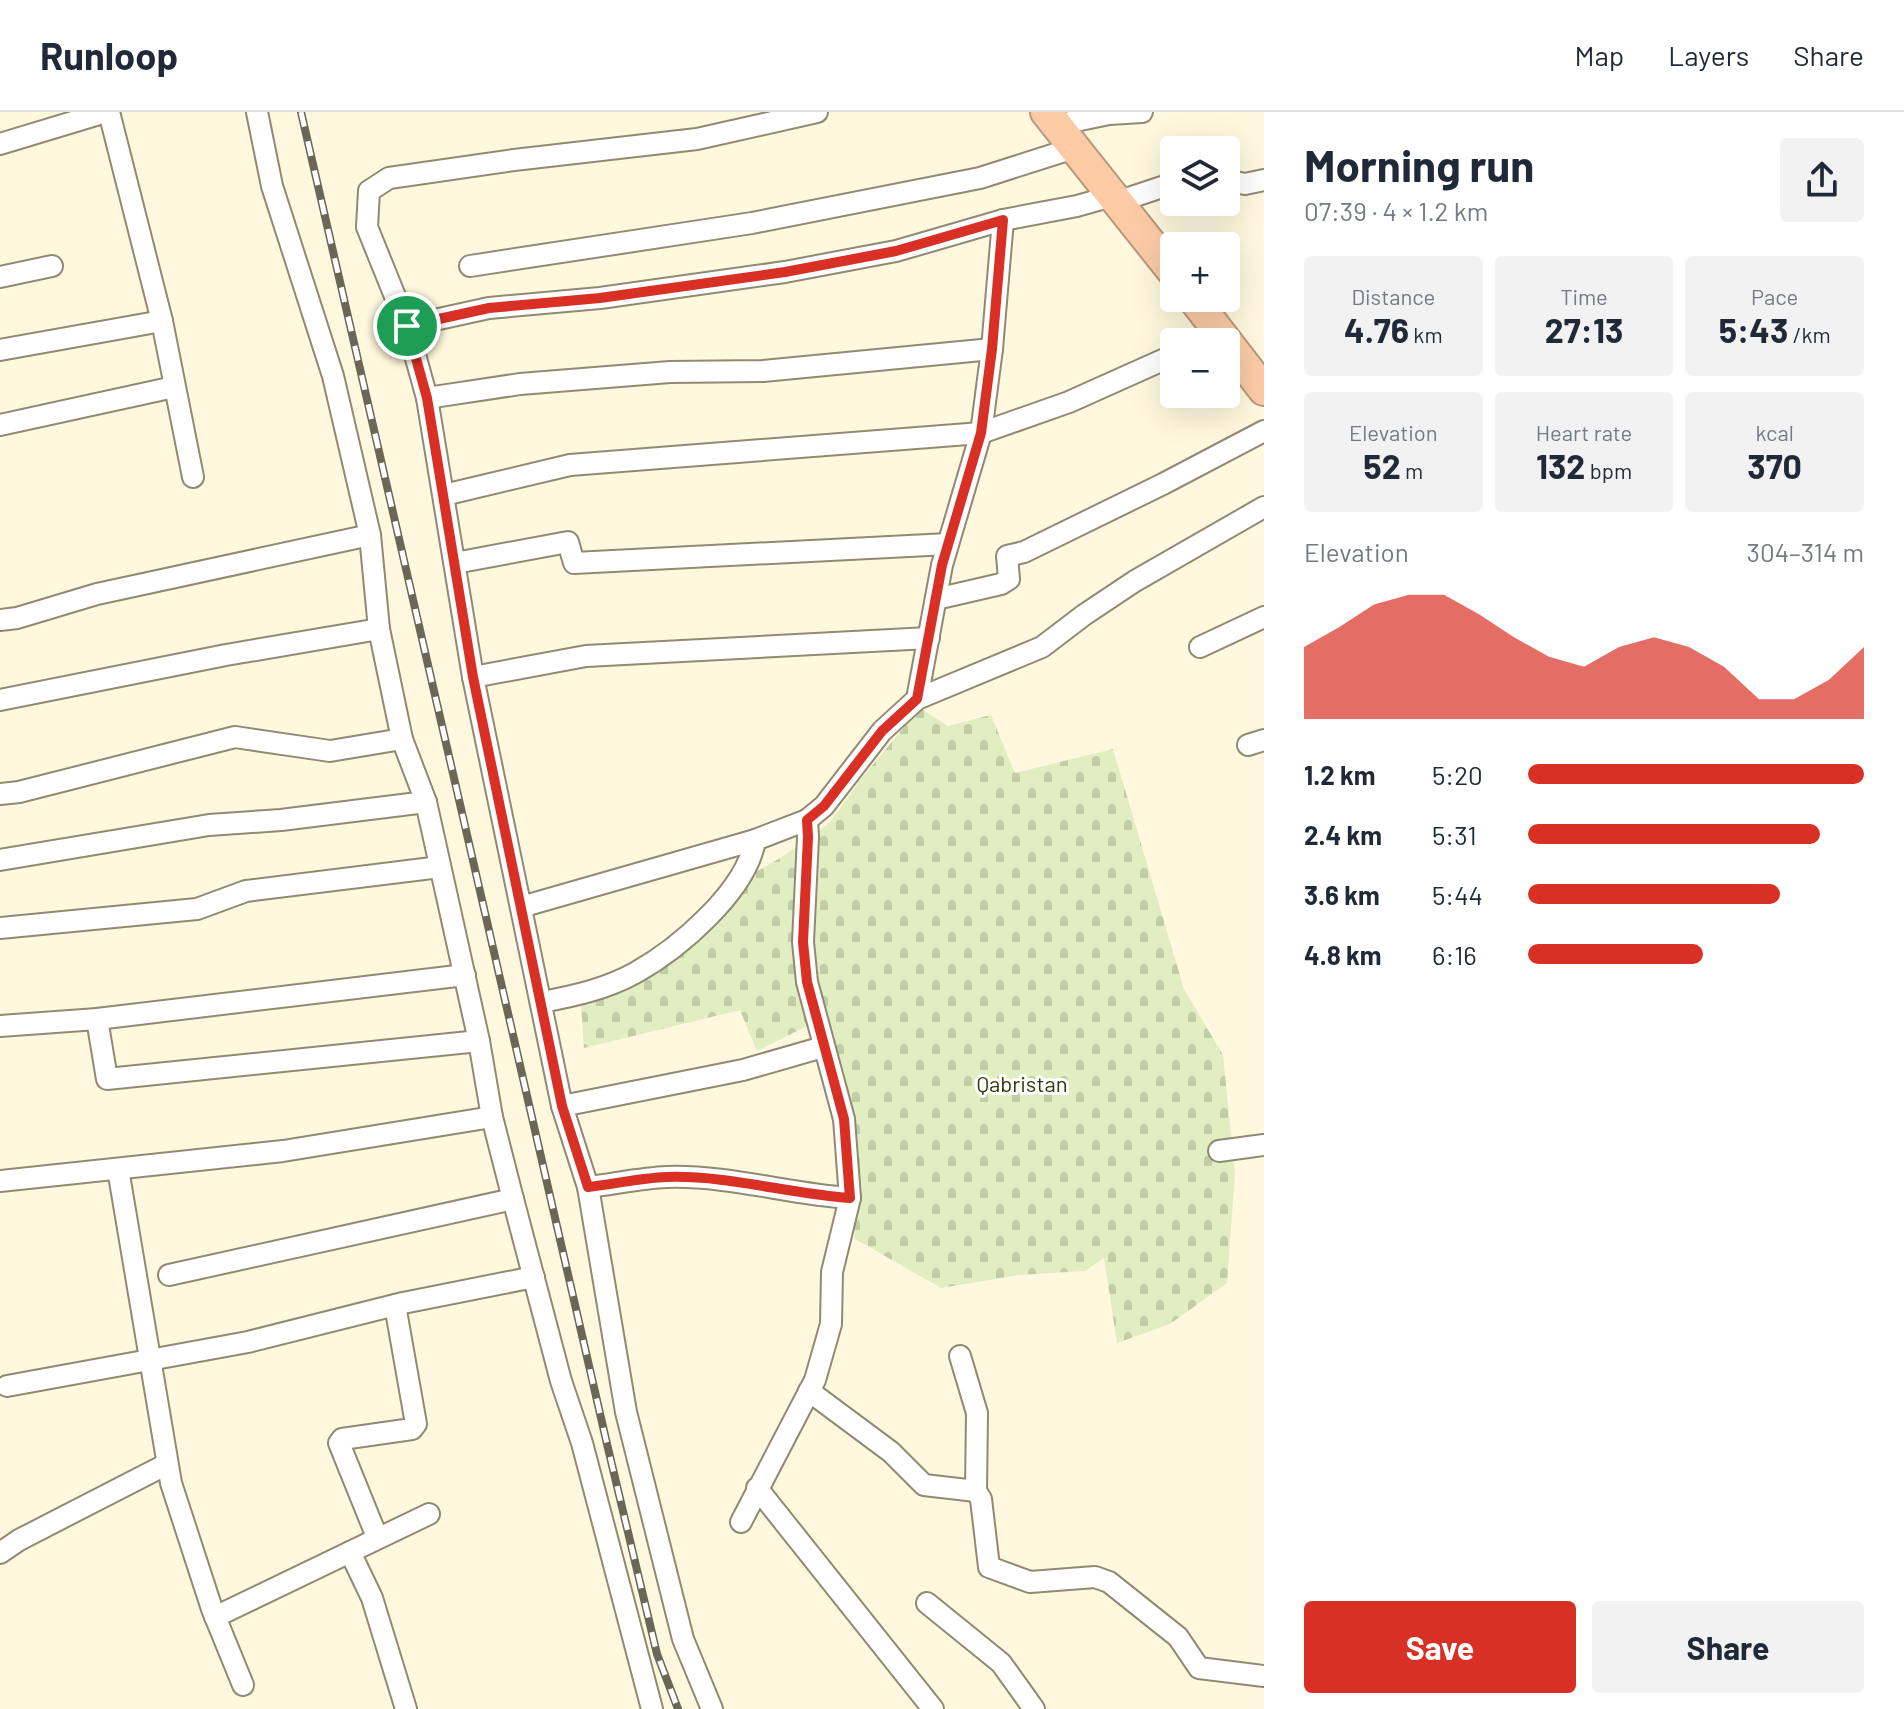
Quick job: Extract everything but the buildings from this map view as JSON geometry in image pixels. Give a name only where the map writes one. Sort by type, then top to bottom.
[{"type":"highway","points":[[1058,128],[1160,256]]},
{"type":"highway","points":[[1240,366],[1264,390]]},
{"type":"street","points":[[0,144],[108,112],[162,321],[193,477]]},
{"type":"street","points":[[257,112],[272,186],[333,376],[370,535],[379,629],[402,739],[426,802],[479,1041],[492,1117],[652,1709]]},
{"type":"street","points":[[712,1709],[683,1639],[626,1412],[588,1187],[562,1106],[473,677],[427,398],[407,326],[367,227],[369,191],[389,178],[697,139],[797,119],[817,112]]},
{"type":"street","points":[[470,266],[752,223],[980,178],[1058,128],[1109,114],[1142,112]]},
{"type":"street","points":[[1240,183],[1264,180]]},
{"type":"street","points":[[407,326],[489,308],[600,298],[785,272],[896,251],[1003,220],[1114,199],[1160,187]]},
{"type":"street","points":[[917,699],[948,544],[981,433],[1003,220]]},
{"type":"street","points":[[0,277],[52,266]]},
{"type":"street","points":[[0,350],[162,321]]},
{"type":"street","points":[[427,398],[520,384],[670,372],[763,371],[992,349]]},
{"type":"street","points":[[444,495],[570,465],[981,433],[1069,402],[1160,361]]},
{"type":"street","points":[[0,425],[174,387]]},
{"type":"street","points":[[936,599],[1001,584],[1009,579],[1007,556],[1011,553],[1024,552],[1264,431]]},
{"type":"street","points":[[521,907],[755,840],[807,820],[824,806],[882,731],[917,699],[1042,647],[1135,581],[1264,507]]},
{"type":"street","points":[[0,620],[17,618],[97,594],[370,535]]},
{"type":"street","points":[[455,563],[568,542],[574,563],[948,544]]},
{"type":"street","points":[[1200,647],[1264,617]]},
{"type":"street","points":[[0,700],[211,658],[379,629]]},
{"type":"street","points":[[473,677],[586,656],[929,638]]},
{"type":"street","points":[[0,794],[19,792],[235,737],[330,751],[402,739]]},
{"type":"street","points":[[0,860],[209,825],[281,820],[426,802]]},
{"type":"street","points":[[741,1522],[815,1380],[831,1324],[832,1272],[850,1198],[844,1119],[807,982],[803,942],[807,820]]},
{"type":"street","points":[[542,1002],[585,994],[622,979],[680,943],[727,895],[753,857],[755,840]]},
{"type":"street","points":[[0,928],[197,909],[246,891],[440,867]]},
{"type":"street","points":[[0,1026],[97,1019],[465,975]]},
{"type":"street","points":[[97,1019],[107,1079],[479,1041]]},
{"type":"street","points":[[562,1106],[743,1070],[823,1047]]},
{"type":"street","points":[[0,1181],[283,1151],[492,1117]]},
{"type":"street","points":[[1219,1151],[1264,1145]]},
{"type":"street","points":[[118,1169],[167,1464],[215,1617],[243,1685]]},
{"type":"street","points":[[588,1187],[667,1177],[730,1181],[804,1195],[850,1198]]},
{"type":"street","points":[[169,1275],[513,1199]]},
{"type":"street","points":[[7,1386],[248,1342],[395,1305],[534,1277]]},
{"type":"street","points":[[377,1537],[339,1443],[342,1439],[412,1429],[416,1424],[395,1305]]},
{"type":"street","points":[[960,1356],[977,1413],[976,1491],[981,1499],[987,1561],[994,1570],[1030,1582],[1095,1577],[1109,1582],[1178,1637],[1199,1668],[1264,1676]]},
{"type":"street","points":[[809,1391],[891,1452],[924,1485],[976,1491]]},
{"type":"street","points":[[0,1553],[19,1540],[167,1464]]},
{"type":"street","points":[[757,1488],[933,1709]]},
{"type":"street","points":[[215,1617],[429,1514]]},
{"type":"street","points":[[350,1552],[372,1598],[406,1709]]},
{"type":"street","points":[[927,1603],[1001,1663],[1034,1709]]},
{"type":"green space","name":"Qabristan","points":[[920,708],[948,726],[991,715],[1015,773],[1113,749],[1184,989],[1223,1055],[1235,1174],[1227,1283],[1170,1324],[1117,1343],[1104,1258],[1085,1271],[1019,1275],[941,1288],[855,1239],[843,1145],[819,1020],[757,1051],[740,1010],[584,1048],[581,1004],[643,976],[705,935],[742,880],[782,857],[830,822]]},
{"type":"railway","points":[[301,112],[607,1444],[657,1654],[678,1709]]},
{"type":"route","points":[[1003,220],[981,433],[942,565],[917,699],[882,731],[824,806],[807,820],[803,942],[807,982],[844,1119],[850,1198],[804,1195],[730,1181],[667,1177],[588,1187],[562,1106],[473,677],[427,398],[407,326],[489,308],[600,298],[785,272],[896,251],[1003,220]]}]
